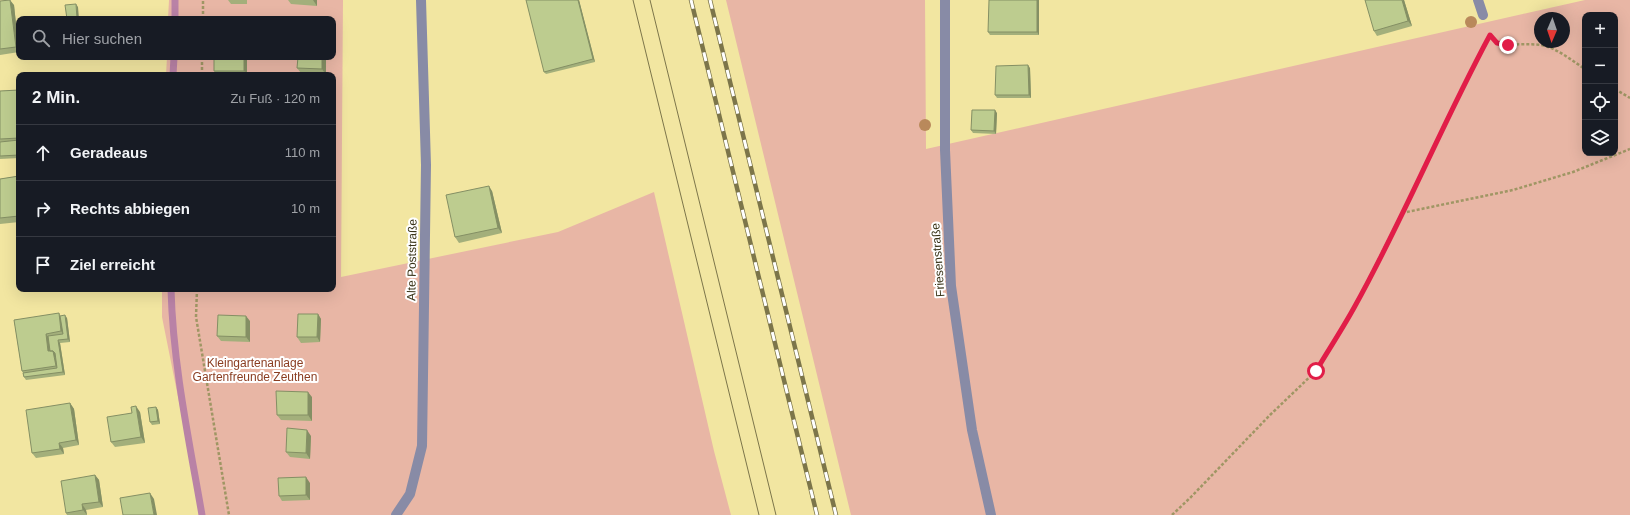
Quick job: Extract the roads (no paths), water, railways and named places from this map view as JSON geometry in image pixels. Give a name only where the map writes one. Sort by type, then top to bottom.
[{"type":"street","name":"Alte Poststraße","points":[[396,515],[410,494],[422,446],[426,165],[421,0]]},
{"type":"street","name":"Friesenstraße","points":[[945,0],[945,150],[951,286],[972,430],[991,515]]},
{"type":"street","points":[[1478,0],[1483,15]]},
{"type":"waterway","points":[[175,0],[175,16]]},
{"type":"waterway","points":[[173,72],[174,60]]},
{"type":"waterway","points":[[171,292],[172,317],[178,374],[202,515]]},
{"type":"tram line","points":[[633,0],[759,515]]},
{"type":"tram line","points":[[650,0],[776,515]]},
{"type":"railway","points":[[691,0],[817,515]]},
{"type":"railway","points":[[710,0],[836,515]]},
{"type":"park label","name":"Kleingartenanlage Gartenfreunde Zeuthen","points":[[255,370]]}]
